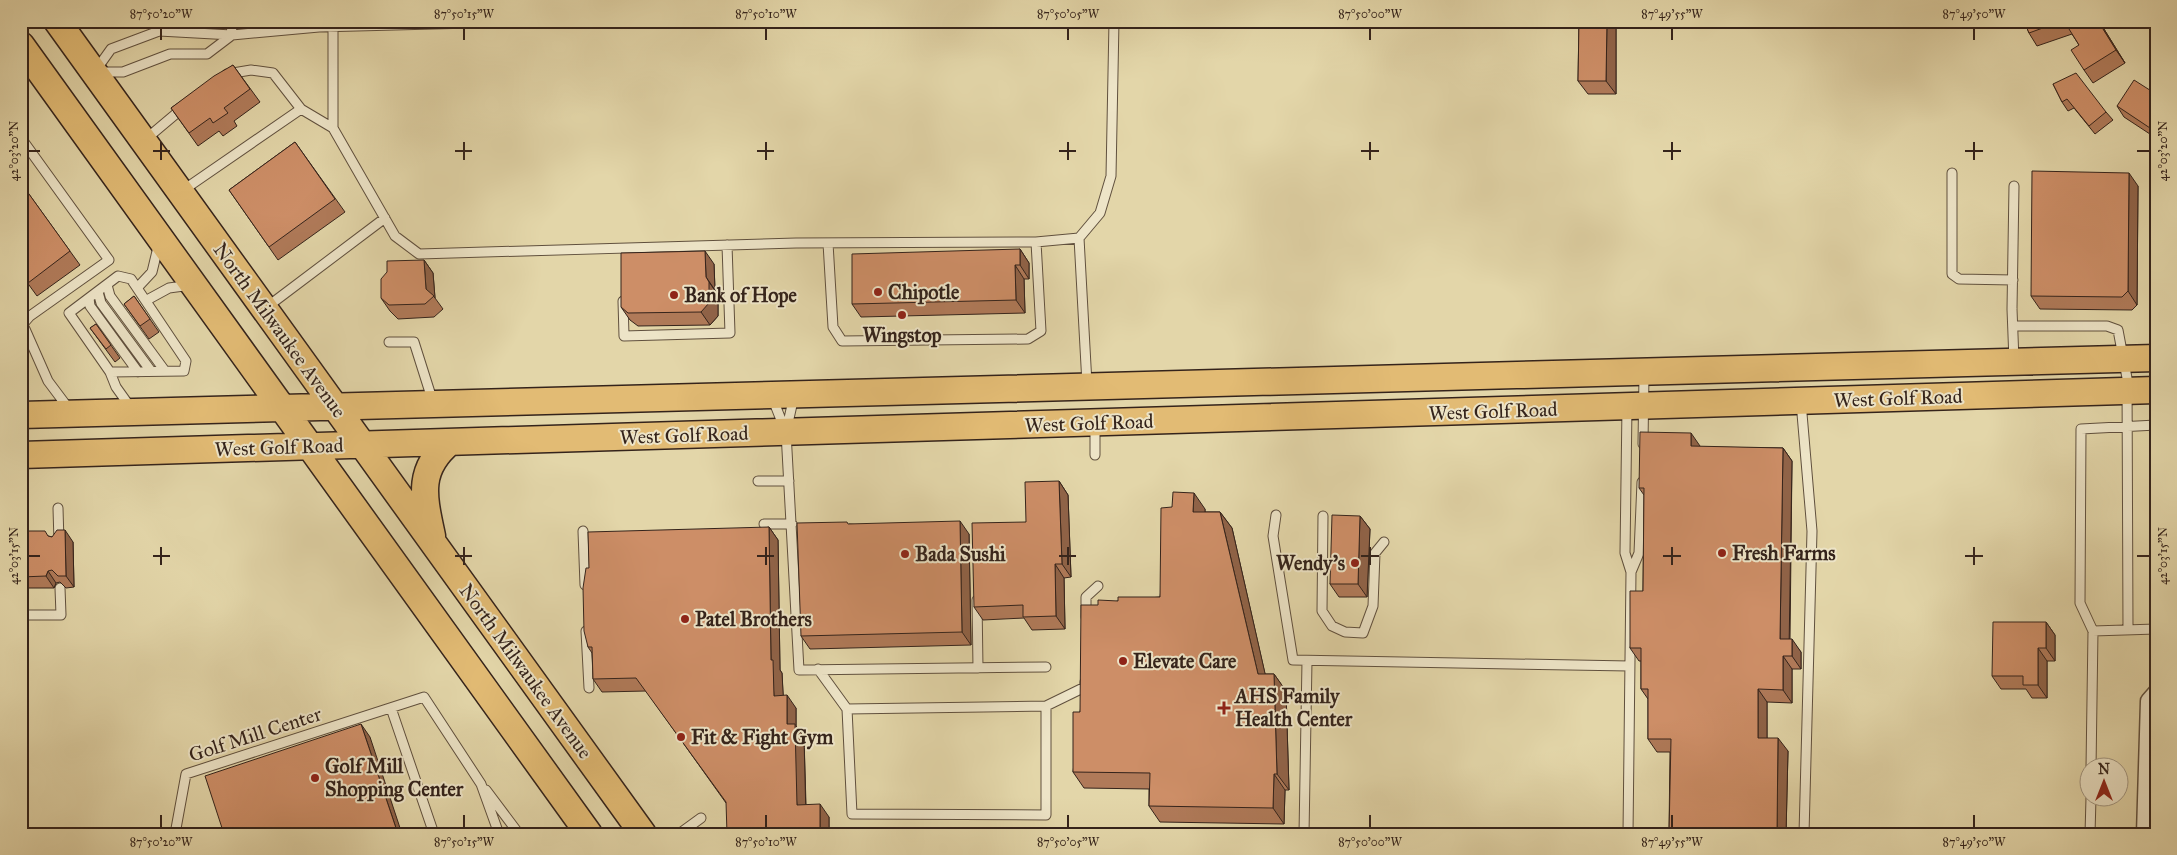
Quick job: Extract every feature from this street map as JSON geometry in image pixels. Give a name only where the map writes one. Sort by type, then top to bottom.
[{"type":"main road","name":"North Milwaukee Avenue","points":[[57,21],[643,834]]},
{"type":"main road","points":[[21,45],[589,834]]},
{"type":"main road","name":"West Golf Road","points":[[21,415],[1644,370],[2156,358]]},
{"type":"main road","name":"West Golf Road","points":[[21,455],[2156,390]]},
{"type":"main road","points":[[434,544],[424,480],[434,457],[450,442]]},
{"type":"street","points":[[2145,834],[2149,701],[2156,693]]},
{"type":"lane","points":[[231,21],[232,36]]},
{"type":"lane","points":[[94,72],[111,49],[159,31],[232,36],[333,24],[546,21]]},
{"type":"lane","points":[[1087,385],[1079,238],[1100,213],[1111,176],[1114,21]]},
{"type":"lane","points":[[333,24],[333,128]]},
{"type":"lane","points":[[94,72],[123,72],[170,54],[207,54],[232,36]]},
{"type":"lane","points":[[221,75],[251,70],[273,73],[301,109],[333,128],[395,236],[419,254],[828,243],[1036,242],[1079,238]]},
{"type":"lane","points":[[143,140],[192,100]]},
{"type":"lane","points":[[180,192],[301,109]]},
{"type":"lane","points":[[21,138],[109,260],[22,323]]},
{"type":"lane","points":[[1952,174],[1952,274],[1959,279],[2013,280]]},
{"type":"lane","points":[[2014,186],[2014,361]]},
{"type":"lane","points":[[265,308],[385,218]]},
{"type":"lane","points":[[138,287],[152,272],[160,239]]},
{"type":"lane","points":[[828,243],[833,327],[842,341],[1028,339],[1041,331],[1036,242]]},
{"type":"lane","points":[[622,287],[624,336],[730,333],[727,245]]},
{"type":"lane","points":[[621,248],[621,258]]},
{"type":"lane","points":[[110,372],[184,371],[186,362],[132,278],[118,276],[69,313],[110,372],[116,387],[134,412]]},
{"type":"lane","points":[[147,300],[169,288],[193,284]]},
{"type":"lane","points":[[107,285],[110,296],[165,371]]},
{"type":"lane","points":[[98,292],[101,303],[151,371]]},
{"type":"lane","points":[[89,298],[90,306],[138,372]]},
{"type":"lane","points":[[21,373],[23,370],[22,323]]},
{"type":"lane","points":[[22,323],[48,381],[73,414]]},
{"type":"lane","points":[[2013,326],[2107,326],[2118,330],[2126,391],[2128,630]]},
{"type":"lane","points":[[389,342],[414,342],[433,404]]},
{"type":"lane","points":[[1628,834],[1631,572],[1625,553],[1635,407],[1644,370]]},
{"type":"lane","points":[[783,394],[786,432]]},
{"type":"lane","points":[[783,394],[799,670],[1046,667]]},
{"type":"lane","points":[[1801,401],[1812,531],[1804,834]]},
{"type":"lane","points":[[1635,407],[1643,455]]},
{"type":"lane","points":[[1095,423],[1095,454]]},
{"type":"lane","points":[[2091,758],[2093,631],[2080,602],[2081,430],[2156,425]]},
{"type":"lane","points":[[1631,572],[1639,553],[1642,474]]},
{"type":"lane","points":[[758,481],[789,481]]},
{"type":"lane","points":[[58,508],[60,542]]},
{"type":"lane","points":[[1276,515],[1273,536],[1293,660],[1629,666]]},
{"type":"lane","points":[[1323,516],[1322,611],[1332,626],[1345,632],[1363,633],[1370,618],[1373,606],[1375,554],[1384,542]]},
{"type":"lane","points":[[764,524],[792,524]]},
{"type":"lane","points":[[583,531],[585,597]]},
{"type":"lane","points":[[1086,627],[1086,597],[1098,586]]},
{"type":"lane","points":[[21,615],[61,615],[60,588]]},
{"type":"lane","points":[[976,589],[978,668]]},
{"type":"lane","points":[[586,625],[589,688]]},
{"type":"lane","points":[[2093,631],[2156,629]]},
{"type":"lane","points":[[1304,834],[1307,661]]},
{"type":"lane","points":[[848,709],[1046,706],[1085,687],[1085,667]]},
{"type":"lane","points":[[818,669],[848,709],[852,814],[1046,815],[1046,706]]},
{"type":"lane","name":"Golf Mill Center","points":[[175,834],[186,774],[424,697],[481,784],[499,834]]},
{"type":"lane","points":[[391,708],[434,834]]},
{"type":"lane","points":[[481,784],[519,834]]},
{"type":"lane","points":[[2090,834],[2091,808]]},
{"type":"lane","points":[[679,834],[701,818]]},
{"type":"building","points":[[1579,21],[1607,21],[1606,81],[1578,81]]},
{"type":"building","points":[[2024,21],[2062,21],[2029,33]]},
{"type":"building","points":[[2064,21],[2098,21],[2116,50],[2084,70],[2071,50],[2079,45]]},
{"type":"building","points":[[233,65],[250,89],[224,108],[228,113],[213,123],[210,118],[189,133],[171,108],[214,76]]},
{"type":"building","points":[[2076,73],[2106,112],[2089,126],[2067,99],[2062,102],[2053,84]]},
{"type":"building","points":[[2134,80],[2156,94],[2156,132],[2117,106]]},
{"type":"building","points":[[295,142],[335,199],[269,247],[229,190]]},
{"type":"building","points":[[2032,171],[2129,173],[2128,291],[2122,297],[2031,296]]},
{"type":"building","points":[[21,183],[70,251],[28,283],[21,274]]},
{"type":"building","points":[[1020,249],[1020,265],[1015,265],[1016,300],[852,304],[852,254]]},
{"type":"building","name":"Bank of Hope","points":[[705,251],[706,277],[709,282],[709,303],[701,312],[628,313],[621,307],[621,253]]},
{"type":"building","points":[[424,260],[426,289],[434,296],[425,304],[389,305],[381,298],[381,279],[387,272],[387,261]]},
{"type":"building","points":[[134,296],[150,319],[140,326],[124,304]]},
{"type":"building","points":[[96,324],[111,345],[106,349],[90,328]]},
{"type":"building","name":"Fresh Farms","points":[[1640,432],[1691,433],[1691,446],[1783,448],[1780,639],[1792,639],[1792,656],[1783,656],[1783,690],[1758,689],[1758,738],[1778,738],[1777,834],[1669,834],[1671,739],[1648,739],[1648,689],[1641,689],[1641,648],[1630,648],[1630,591],[1643,591],[1644,488],[1639,488]]},
{"type":"building","points":[[1059,481],[1062,564],[1055,564],[1056,616],[1023,617],[1023,605],[974,607],[972,523],[1026,522],[1025,482]]},
{"type":"building","points":[[1173,492],[1194,493],[1193,512],[1220,512],[1258,674],[1274,674],[1277,774],[1274,774],[1273,808],[1149,806],[1150,773],[1073,772],[1073,712],[1080,712],[1081,605],[1098,605],[1098,600],[1118,601],[1118,597],[1160,597],[1161,508],[1172,507]]},
{"type":"building","points":[[1332,515],[1360,516],[1358,584],[1330,584]]},
{"type":"building","points":[[960,521],[962,632],[801,636],[797,523],[847,522],[848,524]]},
{"type":"building","points":[[769,527],[771,660],[773,660],[774,696],[787,695],[787,724],[795,724],[797,805],[820,804],[820,834],[727,834],[726,802],[636,678],[593,679],[592,647],[588,647],[584,631],[583,588],[586,568],[589,568],[588,532]]},
{"type":"building","points":[[57,530],[65,530],[66,576],[58,576],[52,570],[48,571],[46,576],[21,577],[21,531],[45,531],[48,536],[52,537]]},
{"type":"building","points":[[1993,622],[2046,622],[2046,648],[2038,648],[2038,685],[2023,685],[2023,676],[1992,676]]},
{"type":"building","name":"Golf Mill Shopping Center","points":[[361,724],[398,834],[224,834],[205,776]]},
{"type":"place","name":"Chipotle","points":[[878,292]]},
{"type":"place","name":"Bank of Hope","points":[[674,295]]},
{"type":"place","name":"Wingstop","points":[[902,315]]},
{"type":"place","name":"Fresh Farms","points":[[1722,553]]},
{"type":"place","name":"Bada Sushi","points":[[905,554]]},
{"type":"place","name":"Wendy's","points":[[1355,563]]},
{"type":"place","name":"Patel Brothers","points":[[685,619]]},
{"type":"place","name":"Elevate Care","points":[[1123,661]]},
{"type":"place","name":"AHS Family Health Center","points":[[1224,708]]},
{"type":"place","name":"Fit & Fight Gym","points":[[681,737]]},
{"type":"place","name":"Golf Mill Shopping Center","points":[[315,778]]}]
